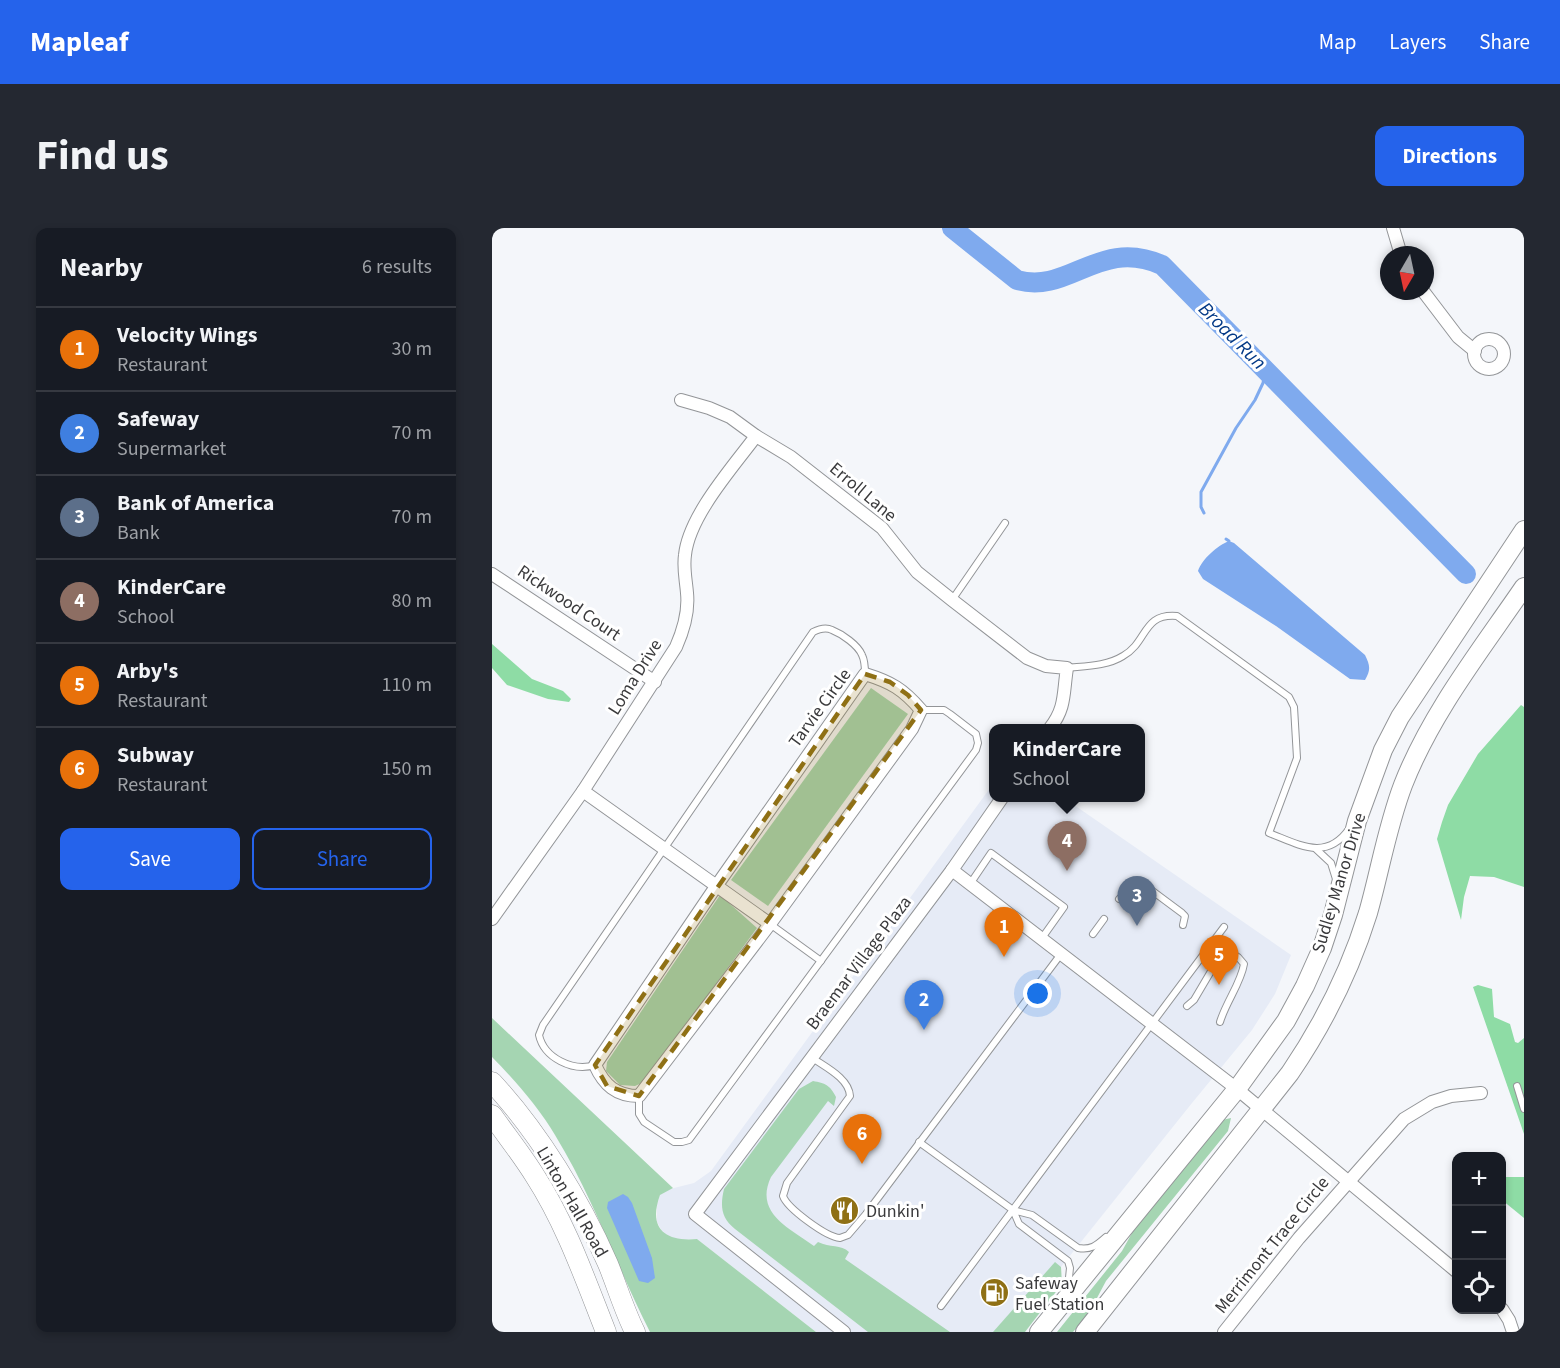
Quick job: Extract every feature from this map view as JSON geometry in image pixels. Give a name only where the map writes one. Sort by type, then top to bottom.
[{"type":"main road","name":"Sudley Manor Drive","points":[[1039,1332],[1237,1089],[1274,1040],[1305,986],[1322,948],[1339,895],[1359,814],[1379,759],[1400,717],[1524,530]]},
{"type":"main road","name":"Sudley Manor Drive","points":[[1085,1332],[1290,1073],[1311,1042],[1342,983],[1368,910],[1383,845],[1394,810],[1415,757],[1452,693],[1524,587]]},
{"type":"main road","name":"Linton Hall Road","points":[[492,1082],[551,1159],[574,1198],[607,1262],[635,1332]]},
{"type":"main road","name":"Linton Hall Road","points":[[492,1115],[535,1175],[553,1207],[576,1256],[606,1332]]},
{"type":"street","points":[[1393,228],[1398,246]]},
{"type":"street","points":[[1430,300],[1458,337],[1475,351]]},
{"type":"street","name":"Erroll Lane","points":[[681,400],[730,417],[791,457],[882,528],[917,572],[1027,658],[1046,666],[1067,668]]},
{"type":"street","name":"Loma Drive","points":[[492,919],[583,791],[676,647],[684,628],[687,603],[685,556],[689,537],[700,513],[756,436]]},
{"type":"street","name":"Rickwood Court","points":[[492,574],[655,682]]},
{"type":"street","points":[[1054,724],[1063,706],[1067,668]]},
{"type":"street","name":"Tarvie Circle","points":[[595,1065],[717,885],[865,674],[890,682],[908,695],[921,710]]},
{"type":"street","points":[[595,1065],[607,1086],[627,1096],[639,1096],[770,924],[912,729],[921,710]]},
{"type":"street","points":[[583,791],[770,924]]},
{"type":"street","name":"Braemar Village Plaza","points":[[844,1332],[695,1214],[952,870],[999,802]]},
{"type":"street","points":[[952,870],[1237,1089]]},
{"type":"street","name":"Merrimont Trace Circle","points":[[1237,1089],[1452,1268]]},
{"type":"street","points":[[1348,1181],[1396,1128],[1422,1106],[1451,1096],[1481,1093]]},
{"type":"street","name":"Merrimont Trace Circle","points":[[1224,1332],[1348,1181]]},
{"type":"street","points":[[1505,1314],[1513,1332]]},
{"type":"lane","points":[[952,600],[1005,523]]},
{"type":"lane","points":[[1067,668],[1107,663],[1124,656],[1135,646],[1154,619],[1166,615],[1177,616],[1289,697],[1294,707],[1298,758],[1269,832],[1315,849],[1326,856],[1331,863],[1339,895]]},
{"type":"lane","points":[[595,1065],[584,1069],[572,1067],[545,1050],[539,1035],[543,1025],[663,847],[813,632],[825,628],[832,630],[856,646],[864,661],[865,674]]},
{"type":"lane","points":[[639,1096],[639,1114],[644,1122],[674,1142],[689,1140],[976,750],[978,743],[976,734],[950,714],[944,710],[921,710]]},
{"type":"lane","points":[[1315,849],[1331,845],[1341,839],[1359,814]]},
{"type":"lane","points":[[970,884],[991,853],[1064,907],[1041,939]]},
{"type":"lane","points":[[1119,899],[1133,885],[1143,884],[1185,916],[1183,925]]},
{"type":"lane","points":[[1093,934],[1104,919]]},
{"type":"lane","points":[[770,924],[821,961]]},
{"type":"lane","points":[[941,1306],[1224,927]]},
{"type":"lane","points":[[1188,1005],[1194,1000],[1220,956],[1230,952],[1244,964],[1220,1022]]},
{"type":"lane","points":[[811,1057],[843,1080],[850,1089],[850,1096],[784,1188],[784,1199],[788,1205],[826,1233],[835,1238],[844,1238],[866,1214],[1061,954]]},
{"type":"lane","points":[[1517,1086],[1524,1109]]},
{"type":"lane","points":[[919,1142],[1013,1210],[1032,1215],[1078,1248],[1087,1250],[1095,1247],[1113,1228]]},
{"type":"lane","points":[[1013,1210],[1019,1224],[1068,1261],[1070,1268],[1066,1298]]},
{"type":"lane","points":[[1119,1221],[1138,1211]]},
{"type":"highlighted area","points":[[865,674],[890,682],[908,695],[921,710],[639,1096],[607,1086],[595,1065]]},
{"type":"shaded area","points":[[989,789],[989,802],[1070,802],[1291,955],[1275,994],[1252,1030],[1009,1332],[816,1332],[697,1239],[671,1238],[663,1233],[657,1222],[657,1203],[660,1195],[666,1190],[694,1183],[711,1171]]},
{"type":"green space","points":[[492,644],[532,679],[563,691],[571,699],[569,702],[548,699],[507,685],[492,668]]},
{"type":"green space","points":[[871,688],[908,714],[768,906],[731,880]]},
{"type":"green space","points":[[1521,705],[1524,707],[1524,887],[1494,877],[1470,876],[1461,920],[1437,839],[1448,805],[1478,754]]},
{"type":"green space","points":[[720,895],[757,928],[644,1082],[635,1086],[620,1085],[606,1071],[607,1062]]},
{"type":"green space","points":[[1478,985],[1492,989],[1494,1017],[1510,1024],[1515,1042],[1518,1043],[1524,1038],[1524,1134],[1473,987]]},
{"type":"green space","points":[[492,1018],[673,1188],[660,1195],[657,1206],[656,1216],[662,1230],[676,1238],[697,1239],[816,1332],[650,1332],[569,1159],[534,1104],[492,1057]]},
{"type":"green space","points":[[813,1081],[824,1084],[832,1090],[836,1097],[834,1106],[828,1101],[771,1177],[767,1200],[771,1210],[785,1226],[814,1246],[818,1242],[849,1252],[845,1259],[950,1332],[868,1332],[730,1225],[724,1216],[722,1201],[724,1189],[799,1089]]},
{"type":"green space","points":[[1231,1118],[1228,1131],[1106,1281],[1089,1313],[1073,1332],[1057,1332],[1122,1251],[1142,1215],[1222,1120]]},
{"type":"green space","points":[[1506,1177],[1524,1177],[1524,1218],[1506,1203]]},
{"type":"green space","points":[[1055,1262],[1061,1267],[1062,1284],[1025,1332],[993,1332]]},
{"type":"water","points":[[1229,541],[1365,655],[1369,668],[1365,680],[1350,679],[1276,626],[1203,579],[1198,571],[1203,562]]},
{"type":"water","points":[[623,1194],[632,1203],[652,1258],[655,1278],[648,1283],[639,1281],[607,1208],[608,1202]]},
{"type":"waterway","name":"Broad Run","points":[[952,228],[1017,280],[1036,283],[1053,280],[1102,261],[1120,258],[1140,258],[1162,265],[1466,574]]},
{"type":"waterway","points":[[1204,513],[1201,507],[1201,492],[1236,428],[1255,400],[1263,383],[1265,371]]},
{"type":"place","name":"KinderCare","points":[[1067,871]]},
{"type":"place","name":"Bank of America","points":[[1137,926]]},
{"type":"place","name":"Velocity Wings","points":[[1004,957]]},
{"type":"place","name":"Arby's","points":[[1219,985]]},
{"type":"place","name":"Safeway","points":[[924,1030]]},
{"type":"place","name":"Subway","points":[[862,1164]]},
{"type":"place","name":"Dunkin'","points":[[845,1211]]},
{"type":"place","name":"Safeway Fuel Station","points":[[994,1293]]}]
